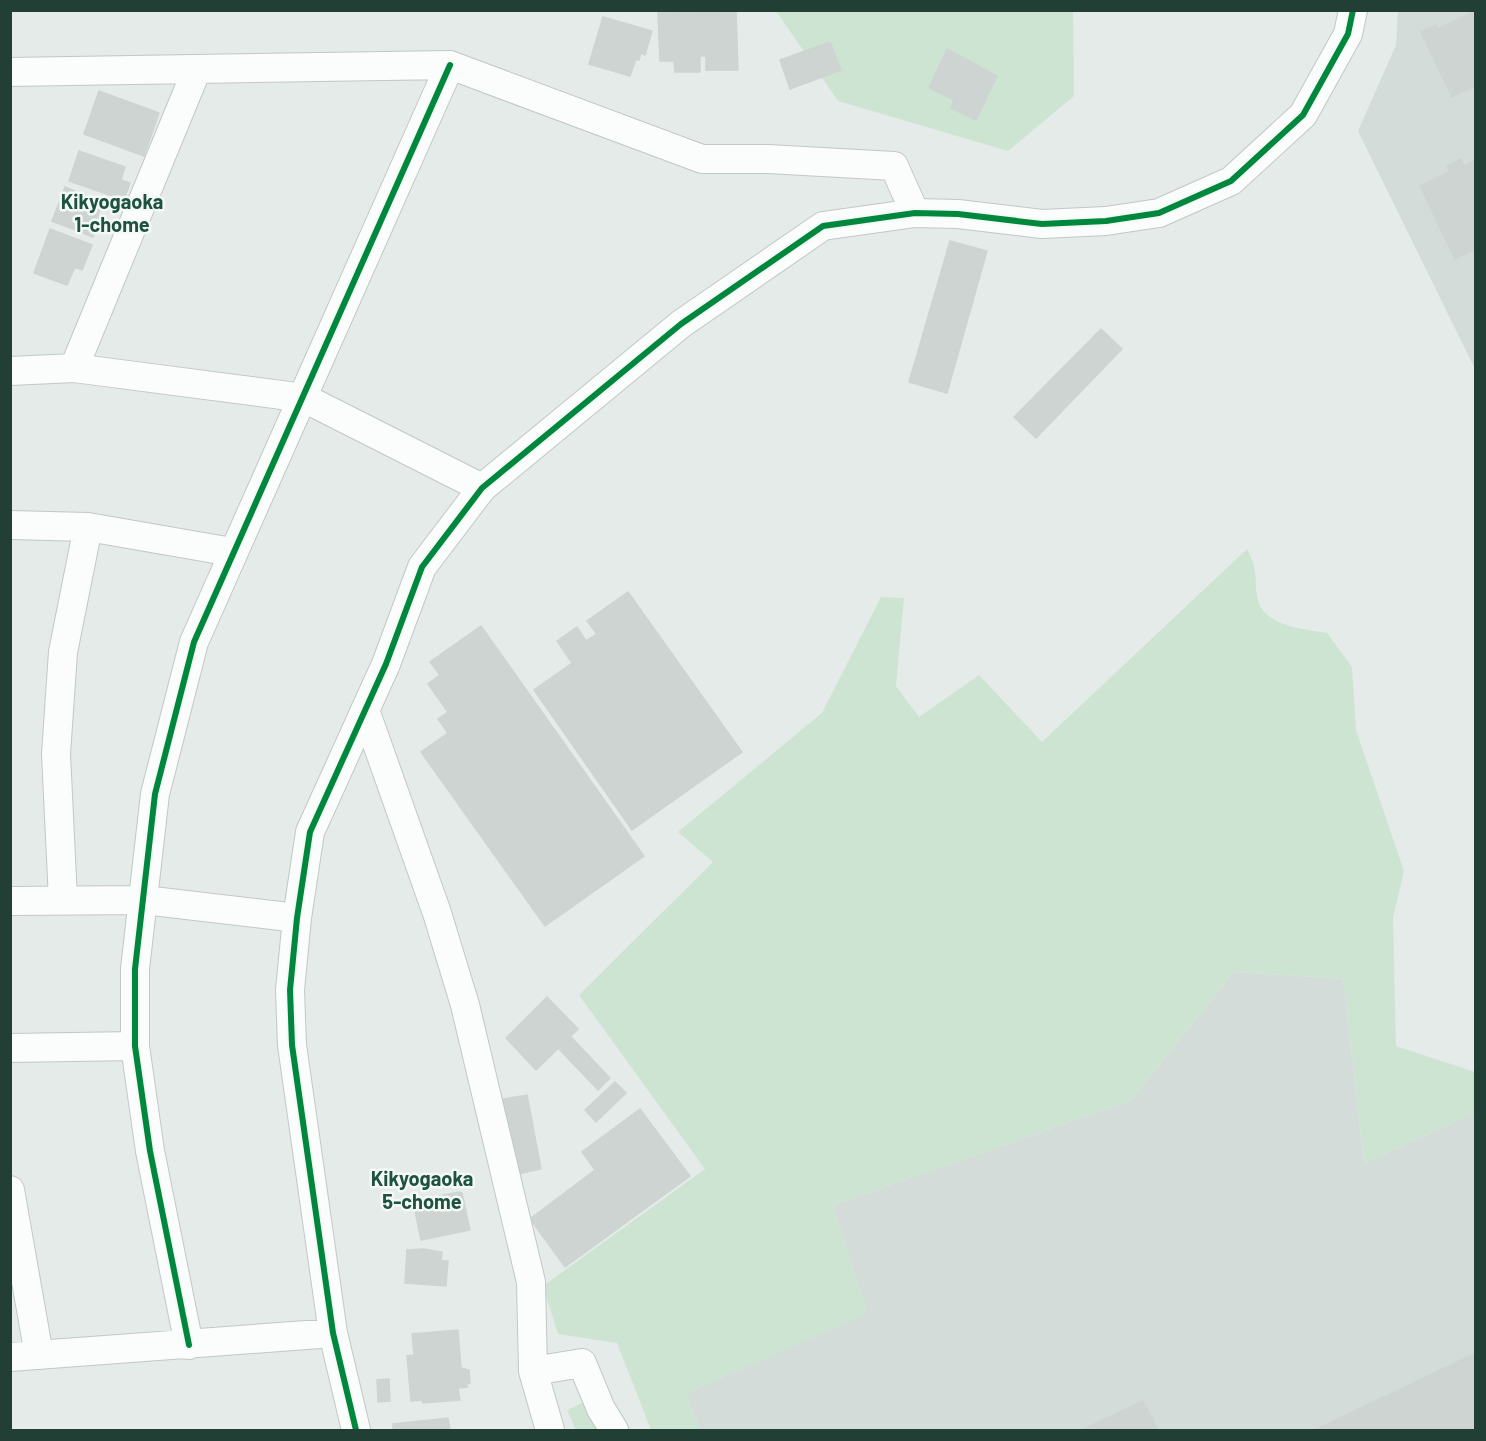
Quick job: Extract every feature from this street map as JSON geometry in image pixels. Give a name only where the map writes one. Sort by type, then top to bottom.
[{"type":"street","points":[[356,1431],[333,1333],[292,1045],[290,990],[297,918],[310,832],[386,664],[422,567],[482,488],[681,324],[823,226],[915,213],[958,214],[1042,224],[1106,220],[1159,213],[1231,181],[1303,115],[1348,34],[1353,10]]},
{"type":"street","points":[[10,72],[450,65],[702,159],[768,159],[894,166],[915,213]]},
{"type":"street","points":[[189,1345],[150,1151],[135,1046],[135,969],[155,794],[194,642],[450,65]]},
{"type":"street","points":[[74,368],[197,69]]},
{"type":"street","points":[[10,371],[74,368],[303,398],[482,488]]},
{"type":"street","points":[[10,525],[88,527],[232,552]]},
{"type":"street","points":[[63,900],[56,754],[61,674],[63,652],[88,527]]},
{"type":"street","points":[[365,710],[437,913],[465,1005],[531,1282],[533,1371],[550,1431]]},
{"type":"street","points":[[10,901],[144,900],[297,918]]},
{"type":"street","points":[[10,1048],[135,1046]]},
{"type":"street","points":[[10,1190],[39,1355]]},
{"type":"street","points":[[10,1358],[333,1333]]},
{"type":"street","points":[[533,1371],[582,1363],[601,1409],[614,1431]]},
{"type":"shaded area","points":[[1398,11],[1475,11],[1475,369],[1358,131],[1396,45]]},
{"type":"shaded area","points":[[1234,972],[1343,979],[1364,1163],[1475,1113],[1475,1430],[701,1430],[685,1394],[867,1313],[833,1205],[1130,1101]]},
{"type":"green space","points":[[776,11],[1073,11],[1074,96],[1008,151],[838,101]]},
{"type":"green space","points":[[1247,549],[1254,564],[1258,600],[1262,609],[1269,616],[1287,625],[1327,633],[1352,667],[1356,730],[1404,871],[1393,918],[1396,1046],[1475,1072],[1475,1113],[1364,1163],[1343,979],[1234,972],[1130,1101],[833,1205],[868,1313],[685,1394],[701,1430],[651,1430],[617,1343],[558,1334],[543,1286],[705,1169],[579,995],[713,862],[678,832],[822,713],[881,597],[904,598],[896,686],[919,717],[979,675],[1042,742]]},
{"type":"green space","points":[[584,1402],[597,1430],[576,1430],[567,1410]]},
{"type":"building","points":[[736,11],[738,70],[706,70],[706,56],[700,56],[700,72],[675,72],[674,61],[660,61],[658,13]]},
{"type":"building","points":[[1476,11],[1476,85],[1452,97],[1421,32],[1436,25],[1438,29]]},
{"type":"building","points":[[603,17],[652,31],[645,55],[641,53],[639,60],[636,59],[630,76],[589,64]]},
{"type":"building","points":[[830,42],[841,70],[790,89],[780,60]]},
{"type":"building","points":[[947,49],[997,76],[976,120],[951,108],[954,100],[929,88]]},
{"type":"building","points":[[99,91],[159,113],[144,156],[84,134]]},
{"type":"building","points":[[79,151],[125,167],[121,180],[130,183],[124,200],[69,181]]},
{"type":"building","points":[[1461,159],[1464,166],[1476,160],[1476,249],[1455,259],[1420,186],[1450,172],[1447,166]]},
{"type":"building","points":[[65,187],[103,203],[98,215],[101,217],[93,237],[52,221]]},
{"type":"building","points":[[50,229],[92,245],[82,270],[75,267],[67,285],[34,273]]},
{"type":"building","points":[[950,241],[987,251],[947,393],[909,382]]},
{"type":"building","points":[[1101,329],[1122,349],[1036,438],[1014,417]]},
{"type":"building","points":[[628,592],[742,752],[632,830],[534,690],[572,663],[557,641],[577,627],[586,641],[597,634],[587,621]]},
{"type":"building","points":[[481,626],[644,856],[545,926],[421,752],[448,733],[438,719],[448,712],[428,684],[440,675],[430,662]]},
{"type":"building","points":[[547,997],[578,1029],[536,1070],[506,1038]]},
{"type":"building","points":[[571,1037],[610,1078],[598,1090],[559,1049]]},
{"type":"building","points":[[615,1082],[626,1093],[596,1122],[585,1110]]},
{"type":"building","points":[[527,1095],[541,1169],[517,1174],[503,1099]]},
{"type":"building","points":[[640,1109],[690,1176],[565,1267],[530,1219],[595,1170],[582,1152]]},
{"type":"building","points":[[462,1193],[470,1230],[421,1240],[413,1201]]},
{"type":"building","points":[[424,1249],[442,1252],[441,1261],[448,1261],[446,1286],[405,1283],[407,1250]]},
{"type":"building","points":[[458,1330],[461,1368],[469,1370],[470,1383],[467,1387],[458,1388],[460,1400],[423,1403],[422,1400],[411,1401],[407,1356],[414,1355],[412,1334]]},
{"type":"building","points":[[1476,1353],[1476,1430],[1315,1430]]},
{"type":"building","points":[[389,1379],[390,1401],[378,1402],[377,1380]]},
{"type":"building","points":[[1143,1401],[1158,1430],[1082,1430]]},
{"type":"building","points":[[448,1418],[450,1430],[393,1430],[393,1424]]},
{"type":"cycle path","points":[[356,1430],[333,1333],[292,1045],[290,990],[297,918],[310,832],[386,664],[422,567],[482,488],[681,324],[823,226],[915,213],[958,214],[1042,224],[1106,221],[1159,213],[1231,181],[1303,115],[1348,34],[1353,10]]},
{"type":"cycle path","points":[[189,1345],[150,1151],[135,1046],[135,969],[155,794],[194,642],[450,65]]},
{"type":"district","name":"Kikyogaoka 1-chome","points":[[112,212]]},
{"type":"district","name":"Kikyogaoka 5-chome","points":[[422,1190]]}]
